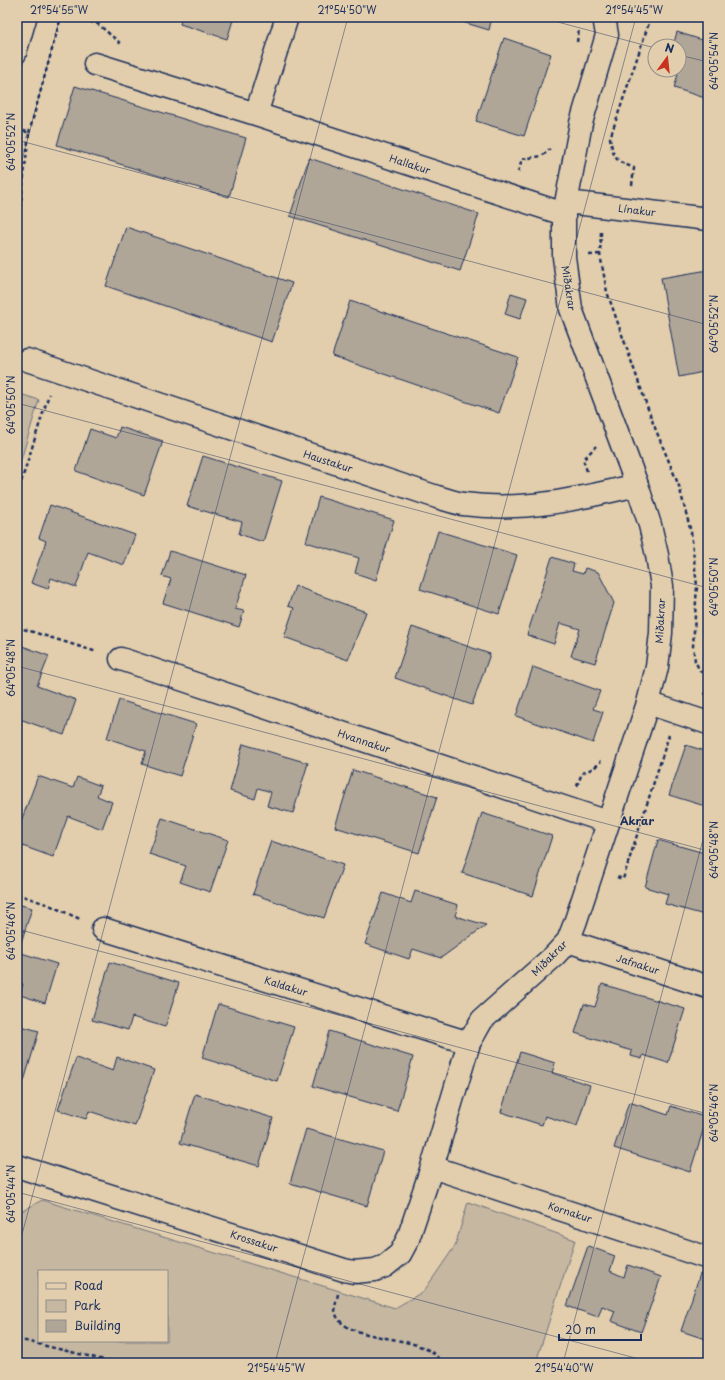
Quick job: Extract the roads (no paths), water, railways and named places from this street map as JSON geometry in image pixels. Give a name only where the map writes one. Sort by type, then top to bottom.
[{"type":"street","points":[[256,114],[287,17]]},
{"type":"street","name":"Miðakrar","points":[[432,1166],[469,1042],[482,1020],[554,956],[568,941],[576,923],[648,703],[657,667],[661,633],[662,586],[657,554],[650,525],[637,485],[571,309],[564,257],[566,208],[581,123],[606,26],[623,17]]},
{"type":"street","name":"Hallakur","points":[[95,64],[566,208]]},
{"type":"street","name":"Línakur","points":[[566,208],[629,209],[708,219]]},
{"type":"street","name":"Haustakur","points":[[27,360],[437,497],[462,504],[493,506],[552,504],[637,485]]},
{"type":"street","name":"Hvannakur","points":[[121,659],[608,822]]},
{"type":"street","points":[[648,703],[708,722]]},
{"type":"street","name":"Kaldakur","points":[[103,929],[469,1042]]},
{"type":"street","name":"Jafnakur","points":[[568,941],[708,987]]},
{"type":"street","name":"Krossakur","points":[[17,1166],[354,1272],[375,1270],[385,1266],[400,1254],[408,1239],[432,1166]]},
{"type":"street","name":"Kornakur","points":[[432,1166],[708,1258]]},
{"type":"lane","points":[[17,55],[28,17]]},
{"type":"district","name":"Akrar","points":[[637,821]]}]
